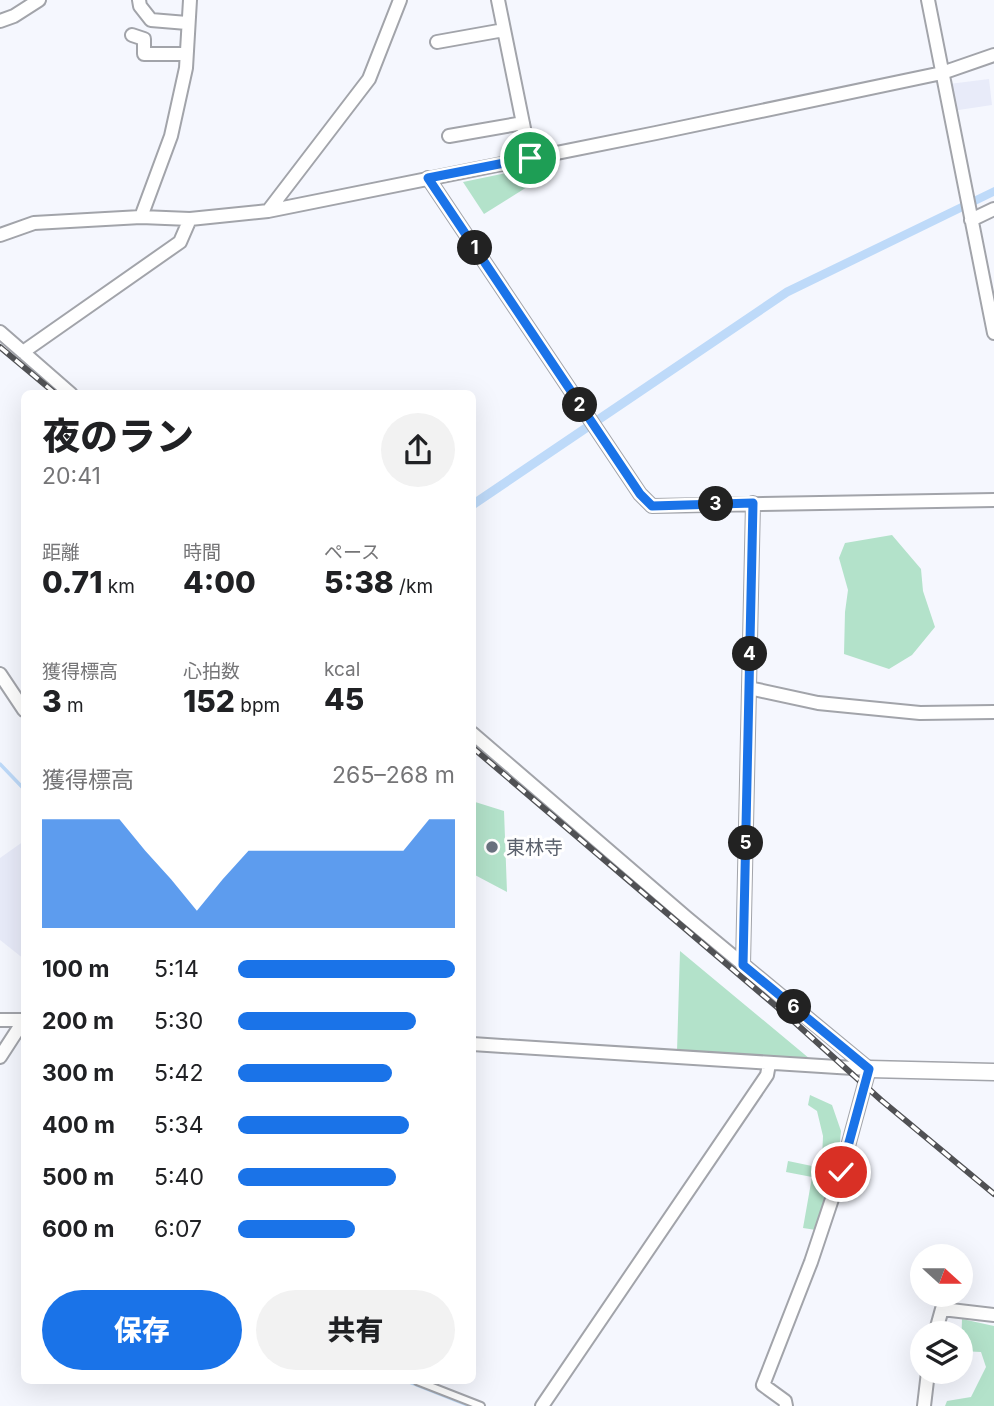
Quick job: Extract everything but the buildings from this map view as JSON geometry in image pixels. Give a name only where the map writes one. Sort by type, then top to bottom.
[{"type":"street","points":[[0,21],[14,16],[39,0]]},
{"type":"street","points":[[139,0],[140,6],[151,20],[187,23]]},
{"type":"street","points":[[141,217],[171,136],[186,68],[190,0]]},
{"type":"street","points":[[268,211],[369,79],[400,0]]},
{"type":"street","points":[[498,0],[530,158]]},
{"type":"street","points":[[928,0],[971,220],[990,292],[994,333]]},
{"type":"street","points":[[437,42],[504,30]]},
{"type":"street","points":[[132,35],[144,39],[144,54],[186,54]]},
{"type":"street","points":[[0,235],[34,223],[141,217],[190,219],[268,211],[942,73],[994,55]]},
{"type":"street","points":[[449,136],[523,123]]},
{"type":"street","points":[[428,178],[640,494],[652,506],[994,500]]},
{"type":"street","points":[[971,220],[994,209]]},
{"type":"street","points":[[23,352],[180,242],[190,219]]},
{"type":"street","points":[[0,332],[66,390]]},
{"type":"street","points":[[743,965],[753,503]]},
{"type":"street","points":[[0,674],[21,706]]},
{"type":"street","points":[[749,688],[818,703],[920,713],[994,712]]},
{"type":"street","points":[[476,736],[869,1069]]},
{"type":"street","points":[[0,1020],[21,1020]]},
{"type":"street","points":[[0,1057],[21,1025]]},
{"type":"street","points":[[476,1044],[769,1064],[994,1072]]},
{"type":"street","points":[[542,1406],[767,1075],[769,1064]]},
{"type":"street","points":[[786,1406],[785,1401],[763,1385],[811,1262],[841,1172],[869,1069]]},
{"type":"street","points":[[938,1321],[942,1310],[994,1315]]},
{"type":"street","points":[[925,1406],[927,1384]]},
{"type":"lane","points":[[424,1384],[481,1406]]},
{"type":"shaded area","points":[[989,79],[992,105],[952,111],[949,84]]},
{"type":"shaded area","points":[[21,843],[21,957],[0,940],[0,858]]},
{"type":"green space","points":[[525,169],[535,182],[484,214],[463,182]]},
{"type":"green space","points":[[892,535],[921,569],[923,591],[935,627],[912,655],[889,669],[844,654],[848,590],[839,558],[845,543]]},
{"type":"green space","points":[[476,802],[504,811],[507,892],[476,876]]},
{"type":"green space","points":[[680,951],[810,1059],[677,1052]]},
{"type":"green space","points":[[810,1095],[832,1105],[841,1131],[839,1151],[816,1230],[803,1228],[812,1177],[786,1172],[788,1161],[812,1166],[822,1159],[823,1136],[817,1111],[808,1105]]},
{"type":"green space","points":[[973,1321],[994,1326],[994,1406],[945,1406],[947,1401],[971,1397],[986,1367],[981,1352],[973,1352]]},
{"type":"water","points":[[994,187],[994,196],[789,296],[476,508],[476,497],[785,288]]},
{"type":"waterway","points":[[0,764],[21,786]]},
{"type":"waterway","points":[[415,1384],[470,1406]]},
{"type":"railway","points":[[0,347],[51,390]]},
{"type":"railway","points":[[476,750],[791,1019],[881,1100],[994,1194]]},
{"type":"place","name":"東林寺","points":[[492,847]]},
{"type":"route","points":[[530,158],[428,178],[640,494],[652,506],[753,503],[743,965],[869,1069],[841,1172]]}]
